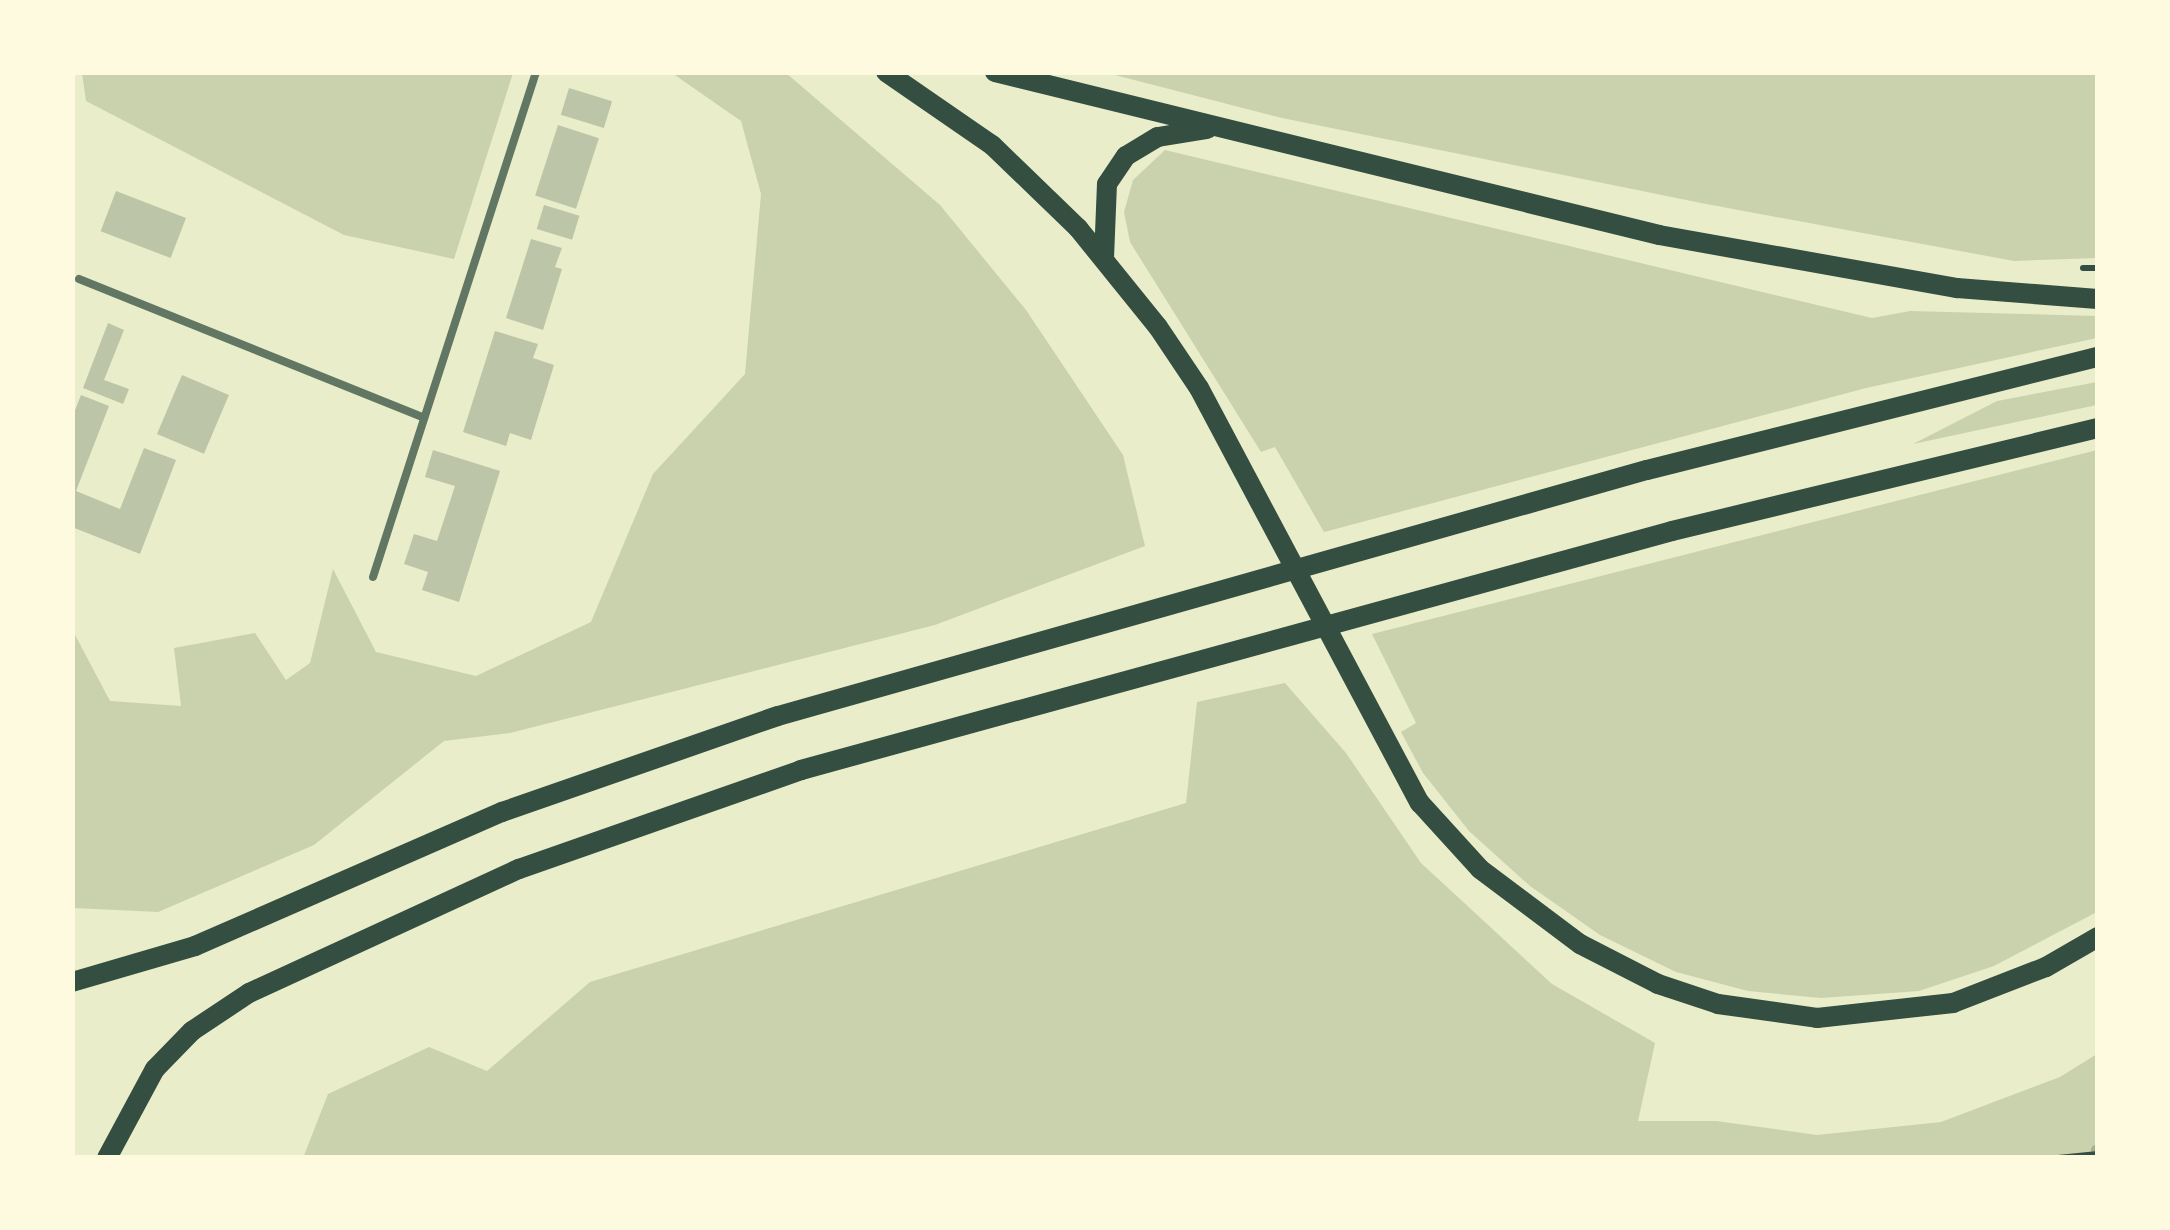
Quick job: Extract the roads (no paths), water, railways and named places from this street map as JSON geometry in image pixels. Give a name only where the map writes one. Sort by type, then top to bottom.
[{"type":"main road","points":[[886,72],[992,145],[1104,260],[1199,388],[1375,728],[1420,803],[1480,869],[1580,944],[1658,984],[1718,1004],[1817,1018],[1953,1003],[2046,967],[2098,937]]},
{"type":"main road","points":[[996,72],[1658,235],[1957,288],[2098,299]]},
{"type":"main road","points":[[1104,260],[1107,184],[1126,156],[1158,137],[1226,127]]},
{"type":"main road","points":[[72,982],[194,946],[502,812],[778,716],[1647,470],[2098,357]]},
{"type":"main road","points":[[108,1158],[155,1069],[192,1031],[249,993],[519,869],[801,770],[1672,531],[2098,428]]},
{"type":"lane","points":[[373,577],[536,72]]},
{"type":"lane","points":[[79,279],[424,418]]}]
